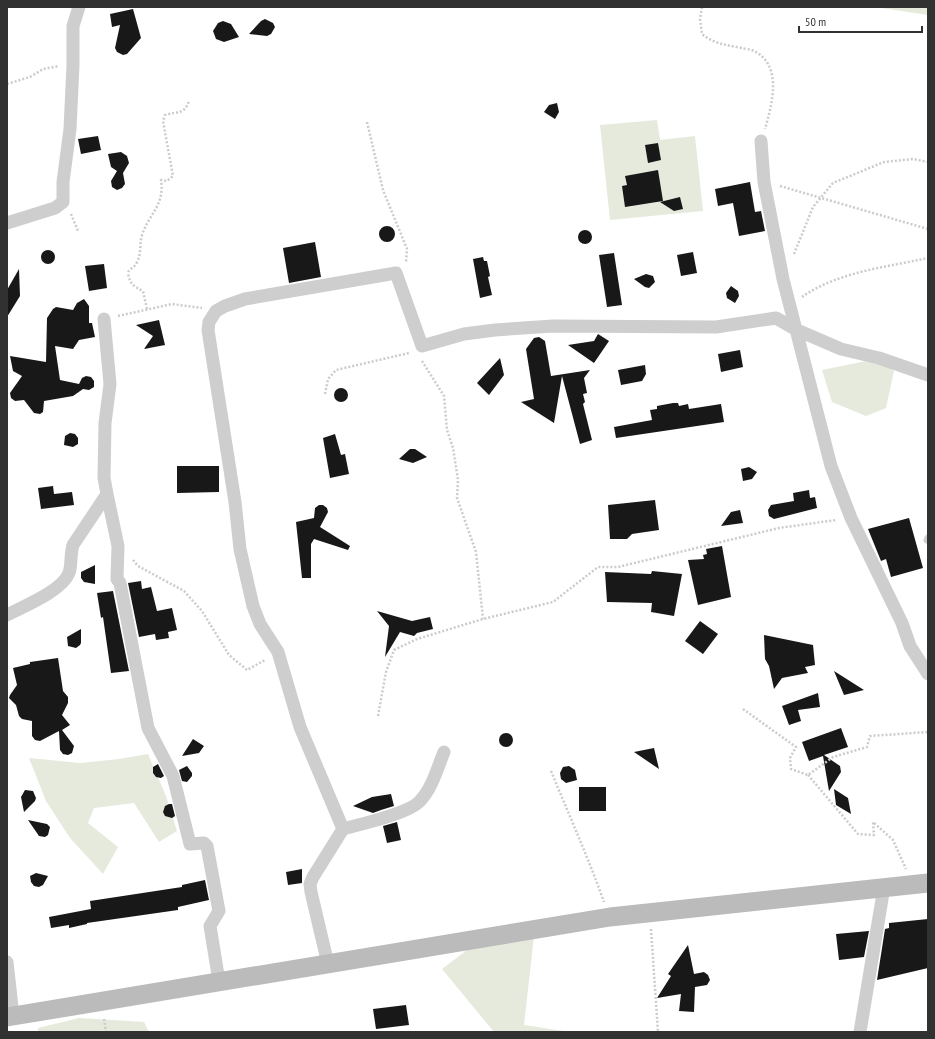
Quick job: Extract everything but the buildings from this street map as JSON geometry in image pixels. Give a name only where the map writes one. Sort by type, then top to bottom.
[{"type":"street","points":[[7,223],[55,208],[63,202],[73,65],[73,26],[78,7]]},
{"type":"street","points":[[761,141],[764,182],[783,279],[831,466],[850,518],[895,609],[910,646],[928,674]]},
{"type":"street","points":[[343,829],[300,727],[278,652],[260,624],[253,606],[240,549],[229,459],[208,340],[210,322],[216,311],[245,299],[396,273],[420,349],[470,333],[495,330],[553,326],[716,328],[776,318],[797,330],[841,349],[879,358],[928,375]]},
{"type":"street","points":[[104,319],[110,384],[104,423],[104,478],[118,546],[117,580],[120,583],[148,728],[173,776],[190,844],[204,843],[207,846],[219,911],[210,926],[219,981]]},
{"type":"street","points":[[7,615],[53,590],[64,582],[71,565],[71,552],[73,545],[107,494]]},
{"type":"street","points":[[328,964],[310,884],[313,877],[343,829],[394,814],[419,802],[432,784],[444,752]]},
{"type":"street","points":[[7,962],[10,1016],[610,917],[919,884]]},
{"type":"street","points":[[860,1032],[884,887]]},
{"type":"path","points":[[702,7],[700,19],[702,34],[711,42],[754,50],[766,61],[772,76],[773,100],[761,141]]},
{"type":"path","points":[[7,84],[30,77],[43,69],[54,66],[73,65]]},
{"type":"path","points":[[147,309],[143,291],[134,287],[129,282],[128,273],[137,263],[142,250],[142,234],[161,198],[162,191],[160,180],[167,181],[173,176],[163,121],[165,115],[181,112],[186,109],[189,100]]},
{"type":"path","points":[[367,122],[383,190],[407,249],[406,264],[396,273]]},
{"type":"path","points":[[783,279],[813,207],[819,197],[833,183],[884,162],[913,159],[928,162]]},
{"type":"path","points":[[764,182],[928,229]]},
{"type":"path","points":[[790,305],[817,287],[837,279],[928,258]]},
{"type":"path","points":[[104,319],[172,304],[216,311]]},
{"type":"path","points":[[325,394],[328,378],[336,370],[420,349],[444,396],[447,430],[453,448],[458,480],[457,498],[476,552],[483,618]]},
{"type":"path","points":[[378,716],[386,672],[394,650],[417,639],[483,618],[553,602],[598,567],[618,567],[779,528],[850,518]]},
{"type":"path","points":[[118,546],[138,566],[184,591],[202,611],[229,655],[247,670],[278,652]]},
{"type":"path","points":[[743,709],[796,747],[790,758],[791,768],[808,775],[858,834],[874,836],[873,822],[893,840],[919,884]]},
{"type":"path","points":[[808,775],[833,757],[867,747],[870,736],[928,732]]},
{"type":"path","points":[[551,771],[573,825],[585,849],[610,917]]},
{"type":"path","points":[[650,912],[658,1032]]},
{"type":"shaded area","points":[[875,7],[928,7],[928,15]]},
{"type":"shaded area","points":[[657,120],[660,140],[695,136],[703,211],[610,220],[600,125]]},
{"type":"shaded area","points":[[876,359],[894,371],[886,408],[866,416],[832,402],[822,370]]},
{"type":"shaded area","points":[[148,754],[166,796],[177,831],[159,842],[134,803],[94,808],[88,823],[118,847],[103,874],[70,838],[46,801],[29,758],[80,763]]},
{"type":"shaded area","points":[[534,936],[524,1025],[570,1032],[494,1032],[442,969],[471,947]]},
{"type":"shaded area","points":[[79,1018],[144,1022],[149,1032],[38,1032],[38,1028]]}]
